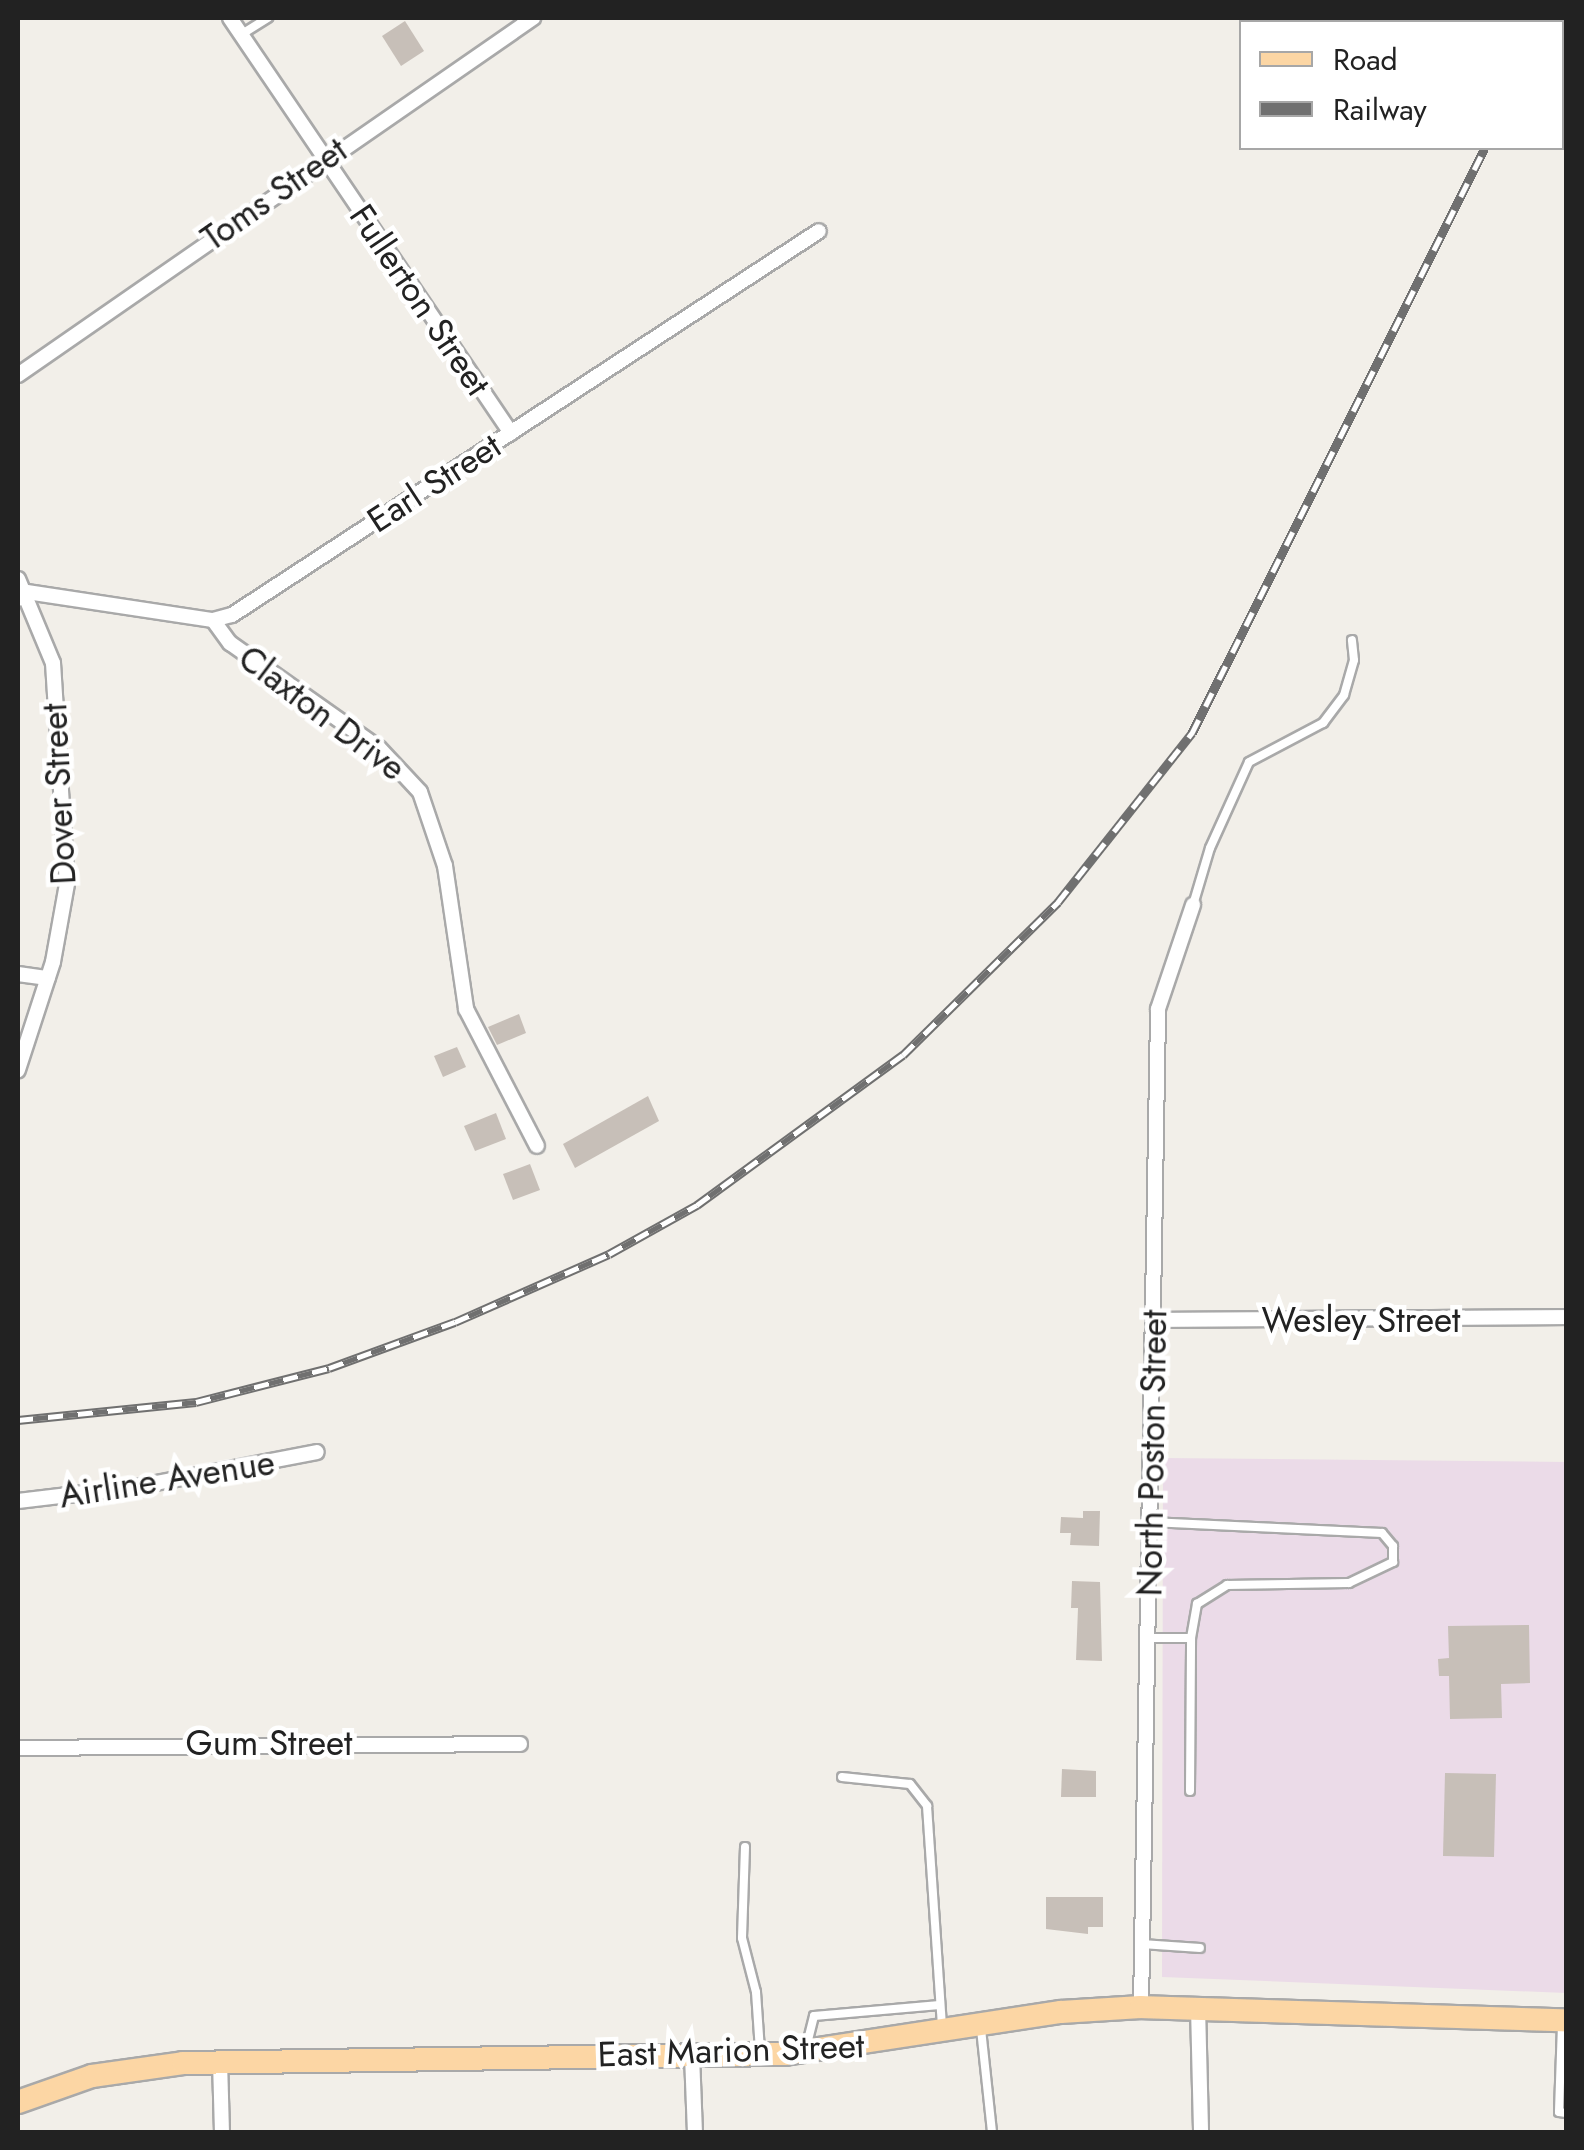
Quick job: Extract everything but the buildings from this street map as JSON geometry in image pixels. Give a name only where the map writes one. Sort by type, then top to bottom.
[{"type":"main road","name":"East Marion Street","points":[[18,2102],[92,2076],[220,2061],[806,2052],[980,2025],[1140,2007],[1564,2020]]},
{"type":"street","name":"Fullerton Street","points":[[230,18],[512,433]]},
{"type":"street","name":"Toms Street","points":[[18,375],[323,159],[533,18]]},
{"type":"street","name":"Earl Street","points":[[213,620],[232,615],[819,231]]},
{"type":"street","name":"Dover Street","points":[[18,579],[53,662],[66,865],[48,978],[18,1070]]},
{"type":"street","points":[[22,595],[213,620]]},
{"type":"street","name":"Claxton Drive","points":[[213,620],[230,643],[379,748],[420,792],[445,866],[466,1009],[537,1146]]},
{"type":"street","name":"North Poston Street","points":[[1140,2007],[1158,1009],[1192,905]]},
{"type":"street","points":[[18,974],[48,978]]},
{"type":"street","name":"Wesley Street","points":[[1155,1320],[1566,1317]]},
{"type":"street","name":"Airline Avenue","points":[[18,1501],[134,1487],[317,1452]]},
{"type":"street","name":"Gum Street","points":[[18,1748],[520,1744]]},
{"type":"street","points":[[1198,2007],[1201,2132]]},
{"type":"street","points":[[692,2055],[695,2132]]},
{"type":"street","points":[[220,2061],[222,2132]]},
{"type":"lane","points":[[241,34],[268,18]]},
{"type":"lane","points":[[1192,905],[1249,762],[1323,723],[1344,695],[1354,660],[1352,640]]},
{"type":"lane","points":[[1150,1522],[1382,1533],[1393,1546],[1393,1562],[1349,1584],[1210,1590],[1197,1604],[1191,1638],[1190,1791]]},
{"type":"lane","points":[[1148,1638],[1191,1638]]},
{"type":"lane","points":[[842,1777],[910,1784],[927,1806],[942,2032]]},
{"type":"lane","points":[[745,1847],[742,1938],[756,1992],[760,2054]]},
{"type":"lane","points":[[1142,1944],[1200,1948]]},
{"type":"lane","points":[[806,2052],[814,2016],[940,2005]]},
{"type":"lane","points":[[1564,2020],[1560,2112],[1566,2113]]},
{"type":"lane","points":[[980,2025],[992,2132]]},
{"type":"shaded area","points":[[1163,1458],[1566,1462],[1566,1993],[1162,1977]]},
{"type":"railway","points":[[18,1420],[196,1402],[329,1368],[455,1322],[609,1254],[697,1205],[903,1055],[1058,902],[1192,733],[1484,150]]}]
